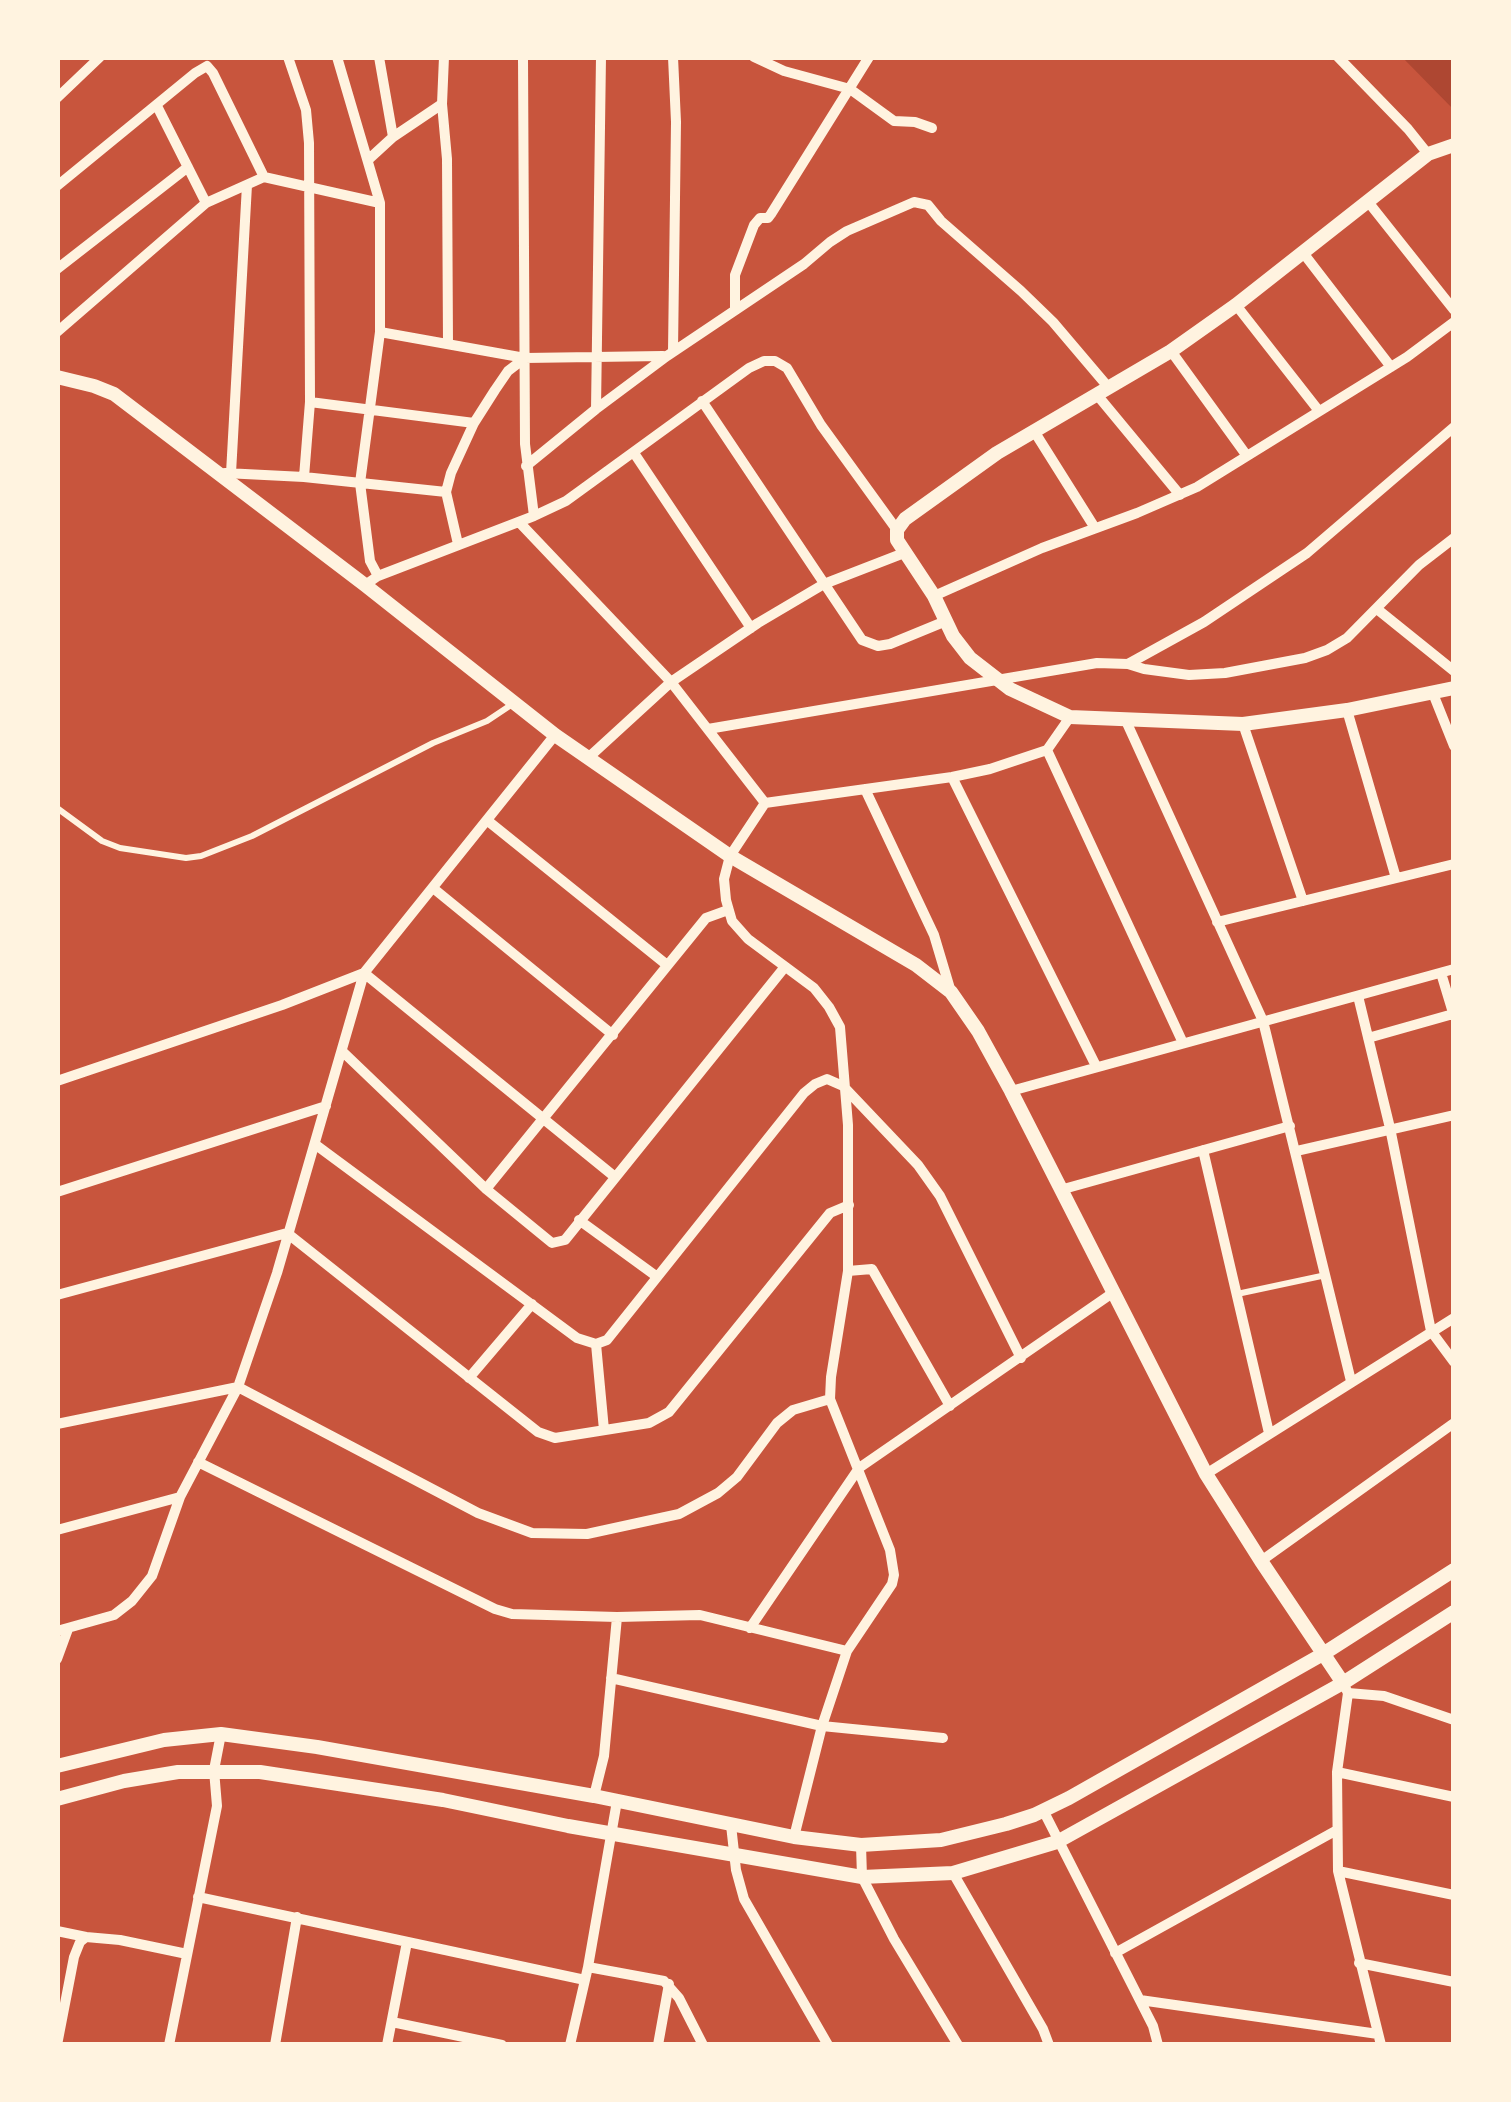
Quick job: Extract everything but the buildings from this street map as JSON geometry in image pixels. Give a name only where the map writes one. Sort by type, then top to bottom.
[{"type":"street","points":[[57,98],[100,57]]},
{"type":"street","points":[[288,57],[306,110],[309,143],[310,402],[304,477]]},
{"type":"street","points":[[337,57],[380,203],[380,332],[360,483],[372,581]]},
{"type":"street","points":[[379,57],[393,136]]},
{"type":"street","points":[[444,57],[448,344]]},
{"type":"street","points":[[523,57],[526,466],[534,517]]},
{"type":"street","points":[[596,409],[601,57]]},
{"type":"street","points":[[670,354],[674,57]]},
{"type":"street","points":[[754,57],[784,71],[850,89],[894,121],[932,128]]},
{"type":"street","points":[[735,309],[735,275],[754,225],[770,216],[869,57]]},
{"type":"street","points":[[1337,57],[1428,154]]},
{"type":"street","points":[[57,186],[202,68],[210,68],[264,177]]},
{"type":"street","points":[[369,159],[393,136],[442,104]]},
{"type":"street","points":[[157,106],[206,203]]},
{"type":"street","points":[[897,530],[905,519],[998,453],[1171,351],[1304,254],[1428,154],[1454,145]]},
{"type":"street","points":[[57,269],[188,167]]},
{"type":"street","points":[[57,332],[206,203],[264,177],[380,203]]},
{"type":"street","points":[[224,473],[248,184]]},
{"type":"street","points":[[526,466],[670,354],[847,231],[924,202],[1053,322],[1180,495]]},
{"type":"street","points":[[1369,203],[1454,310]]},
{"type":"street","points":[[1304,254],[1391,367]]},
{"type":"street","points":[[1236,305],[1318,411]]},
{"type":"street","points":[[934,596],[1180,495],[1391,367],[1454,322]]},
{"type":"street","points":[[380,332],[526,358],[670,354]]},
{"type":"street","points":[[1171,351],[1247,456]]},
{"type":"street","points":[[458,544],[446,491],[451,473],[474,423],[508,371],[526,358]]},
{"type":"street","points":[[372,581],[566,501],[760,362],[775,361],[783,364],[897,530],[904,553],[960,646],[996,679],[1028,698],[1070,717],[1243,724],[1347,710],[1454,688]]},
{"type":"street","points":[[57,377],[114,394],[372,581],[555,735],[730,856],[916,965],[951,992],[970,1017],[1206,1474],[1345,1688],[1337,1772],[1338,1871],[1380,2040],[1140,2000]]},
{"type":"street","points":[[703,401],[867,644],[890,644],[946,620]]},
{"type":"street","points":[[310,402],[474,423]]},
{"type":"street","points":[[1127,664],[1204,622],[1307,553],[1454,427]]},
{"type":"street","points":[[1034,431],[1095,528]]},
{"type":"street","points":[[634,453],[752,628]]},
{"type":"street","points":[[224,473],[446,491]]},
{"type":"street","points":[[520,522],[671,682],[765,802]]},
{"type":"street","points":[[708,729],[1097,663],[1189,675],[1284,663],[1340,644],[1420,565],[1452,543]]},
{"type":"street","points":[[588,758],[671,682],[752,628],[824,584],[904,553]]},
{"type":"street","points":[[1377,610],[1454,671]]},
{"type":"street","points":[[1432,691],[1454,746]]},
{"type":"street","points":[[1347,710],[1396,878]]},
{"type":"street","points":[[794,1837],[822,1726],[847,1652],[894,1575],[890,1550],[830,1399],[848,1271],[848,1125],[838,1021],[814,988],[748,939],[733,921],[724,879],[730,856],[765,802],[990,769],[1047,750],[1070,717]]},
{"type":"street","points":[[1126,721],[1263,1021],[1351,1381]]},
{"type":"street","points":[[1243,724],[1303,901]]},
{"type":"street","points":[[57,1659],[63,1630],[114,1615],[152,1576],[180,1497],[238,1387],[278,1273],[364,973],[555,735]]},
{"type":"street","points":[[1047,750],[1183,1043]]},
{"type":"street","points":[[952,777],[1096,1066]]},
{"type":"street","points":[[865,789],[934,935],[951,992]]},
{"type":"street","points":[[488,821],[667,965]]},
{"type":"street","points":[[1217,922],[1454,864]]},
{"type":"street","points":[[433,889],[613,1035]]},
{"type":"street","points":[[485,1189],[706,918],[728,910]]},
{"type":"street","points":[[343,1052],[485,1189],[551,1243],[565,1240],[784,968]]},
{"type":"street","points":[[1011,1091],[1448,971],[1454,1016],[1368,1038]]},
{"type":"street","points":[[57,1081],[282,1006],[364,973]]},
{"type":"street","points":[[364,973],[615,1177]]},
{"type":"street","points":[[1358,995],[1431,1331],[1454,1362]]},
{"type":"street","points":[[316,1144],[577,1338],[596,1344],[607,1340],[804,1093],[826,1079],[843,1086],[918,1165],[940,1196],[1021,1358]]},
{"type":"street","points":[[57,1192],[326,1106]]},
{"type":"street","points":[[1296,1151],[1454,1115]]},
{"type":"street","points":[[1060,1190],[1290,1126]]},
{"type":"street","points":[[1203,1150],[1269,1433]]},
{"type":"street","points":[[287,1233],[538,1432],[555,1438],[649,1423],[669,1412],[830,1213],[849,1205]]},
{"type":"street","points":[[579,1220],[656,1276]]},
{"type":"street","points":[[57,1295],[287,1233]]},
{"type":"street","points":[[848,1271],[872,1269],[950,1406]]},
{"type":"street","points":[[750,1628],[859,1468],[1114,1292]]},
{"type":"street","points":[[469,1378],[532,1304]]},
{"type":"street","points":[[1206,1474],[1454,1318]]},
{"type":"street","points":[[596,1344],[604,1430]]},
{"type":"street","points":[[57,1424],[238,1387],[478,1514],[532,1533],[561,1535],[679,1514],[700,1505],[737,1477],[777,1423],[793,1410],[830,1399]]},
{"type":"street","points":[[1261,1561],[1454,1423]]},
{"type":"street","points":[[198,1462],[495,1609],[524,1616],[700,1615],[847,1652]]},
{"type":"street","points":[[57,1530],[180,1497]]},
{"type":"street","points":[[57,1766],[164,1740],[221,1734],[594,1796],[794,1837],[861,1845],[941,1840],[1043,1810],[1115,1773],[1323,1654],[1454,1570]]},
{"type":"street","points":[[57,1799],[124,1781],[214,1770],[322,1779],[862,1877],[953,1873],[1057,1842],[1345,1688],[1454,1612]]},
{"type":"street","points":[[594,1796],[604,1756],[617,1618]]},
{"type":"street","points":[[611,1678],[822,1726],[943,1738]]},
{"type":"street","points":[[1345,1688],[1454,1720]]},
{"type":"street","points":[[169,2045],[217,1806],[214,1770],[221,1734]]},
{"type":"street","points":[[1337,1772],[1454,1797]]},
{"type":"street","points":[[570,2045],[617,1801]]},
{"type":"street","points":[[1043,1810],[1153,2026],[1158,2045]]},
{"type":"street","points":[[731,1825],[744,1899],[828,2045]]},
{"type":"street","points":[[1115,1953],[1337,1830]]},
{"type":"street","points":[[861,1845],[862,1877],[958,2045]]},
{"type":"street","points":[[1338,1871],[1454,1895]]},
{"type":"street","points":[[953,1873],[1049,2045]]},
{"type":"street","points":[[199,1898],[407,1942],[666,1983],[703,2045]]},
{"type":"street","points":[[274,2045],[297,1917]]},
{"type":"street","points":[[57,1931],[187,1954]]},
{"type":"street","points":[[58,2039],[76,1948],[86,1937]]},
{"type":"street","points":[[387,2045],[407,1942]]},
{"type":"street","points":[[1359,1963],[1454,1982]]},
{"type":"street","points":[[658,2045],[666,1983]]},
{"type":"street","points":[[392,2022],[502,2045]]},
{"type":"lane","points":[[57,808],[102,841],[120,848],[201,856],[253,836],[433,743],[487,722],[514,702]]},
{"type":"lane","points":[[1237,1294],[1325,1274]]},
{"type":"shaded area","points":[[1402,57],[1450,57],[1454,61],[1454,110]]}]
